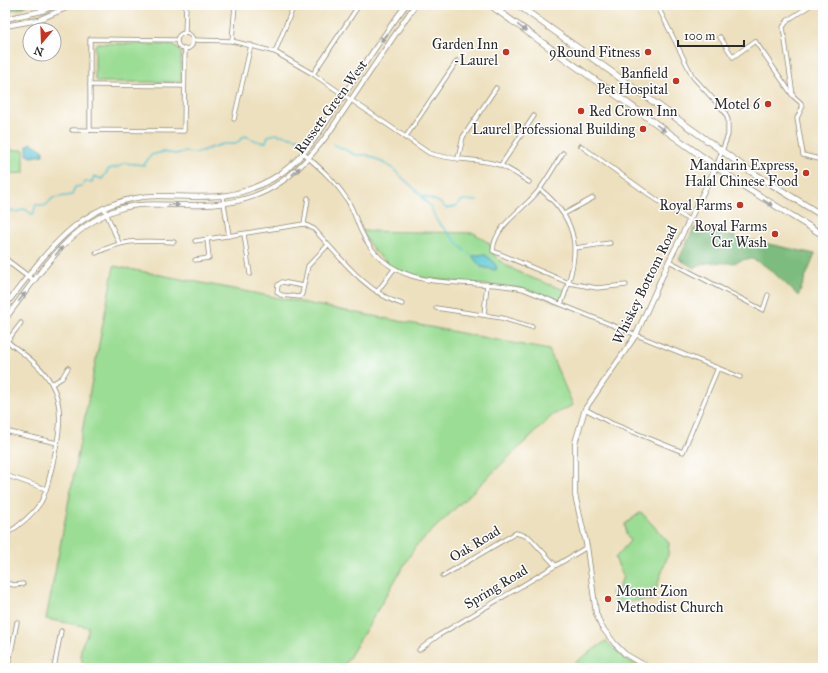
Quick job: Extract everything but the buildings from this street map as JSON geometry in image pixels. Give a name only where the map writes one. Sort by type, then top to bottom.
[{"type":"main road","points":[[490,5],[716,167],[772,205],[823,235]]},
{"type":"main road","points":[[518,5],[750,171],[823,216]]},
{"type":"street","points":[[5,19],[42,11],[56,5]]},
{"type":"street","points":[[5,26],[38,20],[73,5]]},
{"type":"street","points":[[186,5],[186,33]]},
{"type":"street","points":[[232,41],[235,5]]},
{"type":"street","points":[[275,52],[294,5]]},
{"type":"street","points":[[313,74],[359,5]]},
{"type":"street","name":"Russett Green West","points":[[5,306],[55,243],[66,232],[76,223],[104,208],[121,202],[151,197],[223,197],[251,190],[285,171],[304,154],[406,5]]},
{"type":"street","name":"Russett Green West","points":[[5,319],[34,281],[67,242],[82,229],[107,215],[119,209],[147,204],[223,205],[254,196],[268,190],[293,174],[309,159],[352,100],[415,5]]},
{"type":"street","points":[[657,5],[693,77],[725,112],[728,120],[728,134],[723,152],[716,167]]},
{"type":"street","points":[[793,96],[783,27],[788,20],[811,5]]},
{"type":"street","points":[[177,40],[181,34],[190,34],[193,40],[190,47],[185,49]]},
{"type":"street","points":[[720,37],[733,57],[756,41],[793,96],[802,105],[796,118],[802,153],[806,157],[823,160]]},
{"type":"street","points":[[90,130],[90,39],[177,40]]},
{"type":"street","points":[[177,40],[180,47],[185,49]]},
{"type":"street","points":[[193,40],[232,41],[275,52],[313,74],[429,153],[501,165],[529,182]]},
{"type":"street","points":[[234,119],[252,45]]},
{"type":"street","points":[[72,130],[184,131],[185,49]]},
{"type":"street","points":[[405,138],[457,61]]},
{"type":"street","points":[[90,86],[184,86]]},
{"type":"street","points":[[821,86],[823,98]]},
{"type":"street","points":[[458,159],[463,137],[496,88]]},
{"type":"street","points":[[501,165],[534,116]]},
{"type":"street","points":[[581,146],[683,218],[689,220]]},
{"type":"street","points":[[563,153],[540,189],[502,229],[493,244],[493,251],[570,283],[597,288],[626,284]]},
{"type":"street","points":[[304,154],[341,191],[350,204],[366,242],[380,258],[394,269],[422,278],[523,289],[740,377]]},
{"type":"street","name":"Whiskey Bottom Road","points":[[649,668],[621,650],[602,626],[594,606],[587,547],[576,495],[574,460],[576,435],[585,410],[636,335],[689,220],[716,167]]},
{"type":"street","points":[[540,189],[564,214],[575,248],[573,272],[561,304]]},
{"type":"street","points":[[223,197],[223,205],[229,236]]},
{"type":"street","points":[[304,224],[308,198]]},
{"type":"street","points":[[564,214],[594,198]]},
{"type":"street","points":[[104,208],[119,243]]},
{"type":"street","points":[[195,241],[304,224],[314,229],[328,245],[377,292],[388,299],[402,304]]},
{"type":"street","points":[[244,234],[250,274]]},
{"type":"street","points":[[96,253],[119,243],[141,240],[174,242]]},
{"type":"street","points":[[195,260],[209,258],[207,240]]},
{"type":"street","points":[[575,248],[610,243]]},
{"type":"street","points":[[303,286],[282,282],[278,285],[277,292],[281,295],[298,298],[302,294],[308,266],[328,245]]},
{"type":"street","points":[[5,259],[34,281]]},
{"type":"street","points":[[669,262],[763,310],[768,295]]},
{"type":"street","points":[[377,292],[394,269]]},
{"type":"street","points":[[484,315],[487,284]]},
{"type":"street","points":[[436,308],[510,320],[532,327]]},
{"type":"street","points":[[5,535],[34,512],[42,500],[57,443],[60,418],[52,384],[40,368],[6,343],[21,323]]},
{"type":"street","points":[[52,384],[62,378],[68,368]]},
{"type":"street","points":[[585,410],[611,423],[683,452],[718,368]]},
{"type":"street","points":[[5,431],[57,443]]},
{"type":"street","points":[[5,475],[46,489]]},
{"type":"street","name":"Oak Road","points":[[443,576],[516,533],[529,537],[555,565]]},
{"type":"street","name":"Spring Road","points":[[419,650],[439,635],[587,547]]},
{"type":"street","points":[[5,583],[14,585],[23,584]]},
{"type":"street","points":[[17,622],[7,667],[17,668]]},
{"type":"street","points":[[54,668],[61,630]]},
{"type":"green space","points":[[5,5],[28,5],[5,11]]},
{"type":"green space","points":[[97,43],[174,45],[181,52],[181,80],[178,82],[98,82],[95,79],[95,46]]},
{"type":"green space","points":[[5,150],[24,150],[24,173],[5,174]]},
{"type":"green space","points":[[694,228],[815,254],[798,296],[769,269],[751,259],[731,263],[706,263],[698,265],[694,268],[679,259]]},
{"type":"green space","points":[[361,231],[474,233],[490,244],[492,252],[499,260],[509,267],[534,279],[567,291],[561,304],[523,289],[422,278],[394,269],[374,251]]},
{"type":"green space","points":[[114,266],[549,350],[573,405],[553,415],[415,547],[343,668],[84,668],[81,657],[81,648],[88,632],[88,627],[46,619]]},
{"type":"green space","points":[[641,512],[669,543],[668,555],[652,600],[615,602],[611,592],[619,588],[623,576],[615,558],[630,541],[626,534],[625,524]]},
{"type":"green space","points":[[606,641],[623,657],[641,668],[567,668]]},
{"type":"water","points":[[31,143],[43,150],[43,155],[32,157],[27,155],[27,146]]},
{"type":"water","points":[[484,254],[492,260],[497,267],[496,270],[481,267],[472,256]]},
{"type":"waterway","points":[[5,209],[16,212],[25,209],[33,215],[36,204],[45,206],[53,198],[72,195],[75,187],[82,186],[85,182],[92,182],[94,176],[102,179],[109,169],[118,167],[124,163],[144,165],[151,155],[163,152],[175,154],[185,152],[195,153],[223,144],[235,144],[245,136],[258,142],[266,142],[268,136],[276,134],[301,139]]},
{"type":"waterway","points":[[333,144],[356,155],[368,155],[391,167],[421,195],[439,202],[446,208],[455,207],[464,200],[477,201]]},
{"type":"waterway","points":[[422,197],[430,206],[437,221],[465,251]]},
{"type":"place","name":"Garden Inn -Laurel","points":[[506,52]]},
{"type":"place","name":"9Round Fitness","points":[[648,52]]},
{"type":"place","name":"Banfield Pet Hospital","points":[[676,81]]},
{"type":"place","name":"Motel 6","points":[[768,104]]},
{"type":"place","name":"Red Crown Inn","points":[[581,111]]},
{"type":"place","name":"Laurel Professional Building","points":[[643,129]]},
{"type":"place","name":"Mandarin Express, Halal Chinese Food","points":[[806,173]]},
{"type":"place","name":"Royal Farms","points":[[740,205]]},
{"type":"place","name":"Royal Farms Car Wash","points":[[775,234]]},
{"type":"place","name":"Mount Zion Methodist Church","points":[[608,599]]}]
